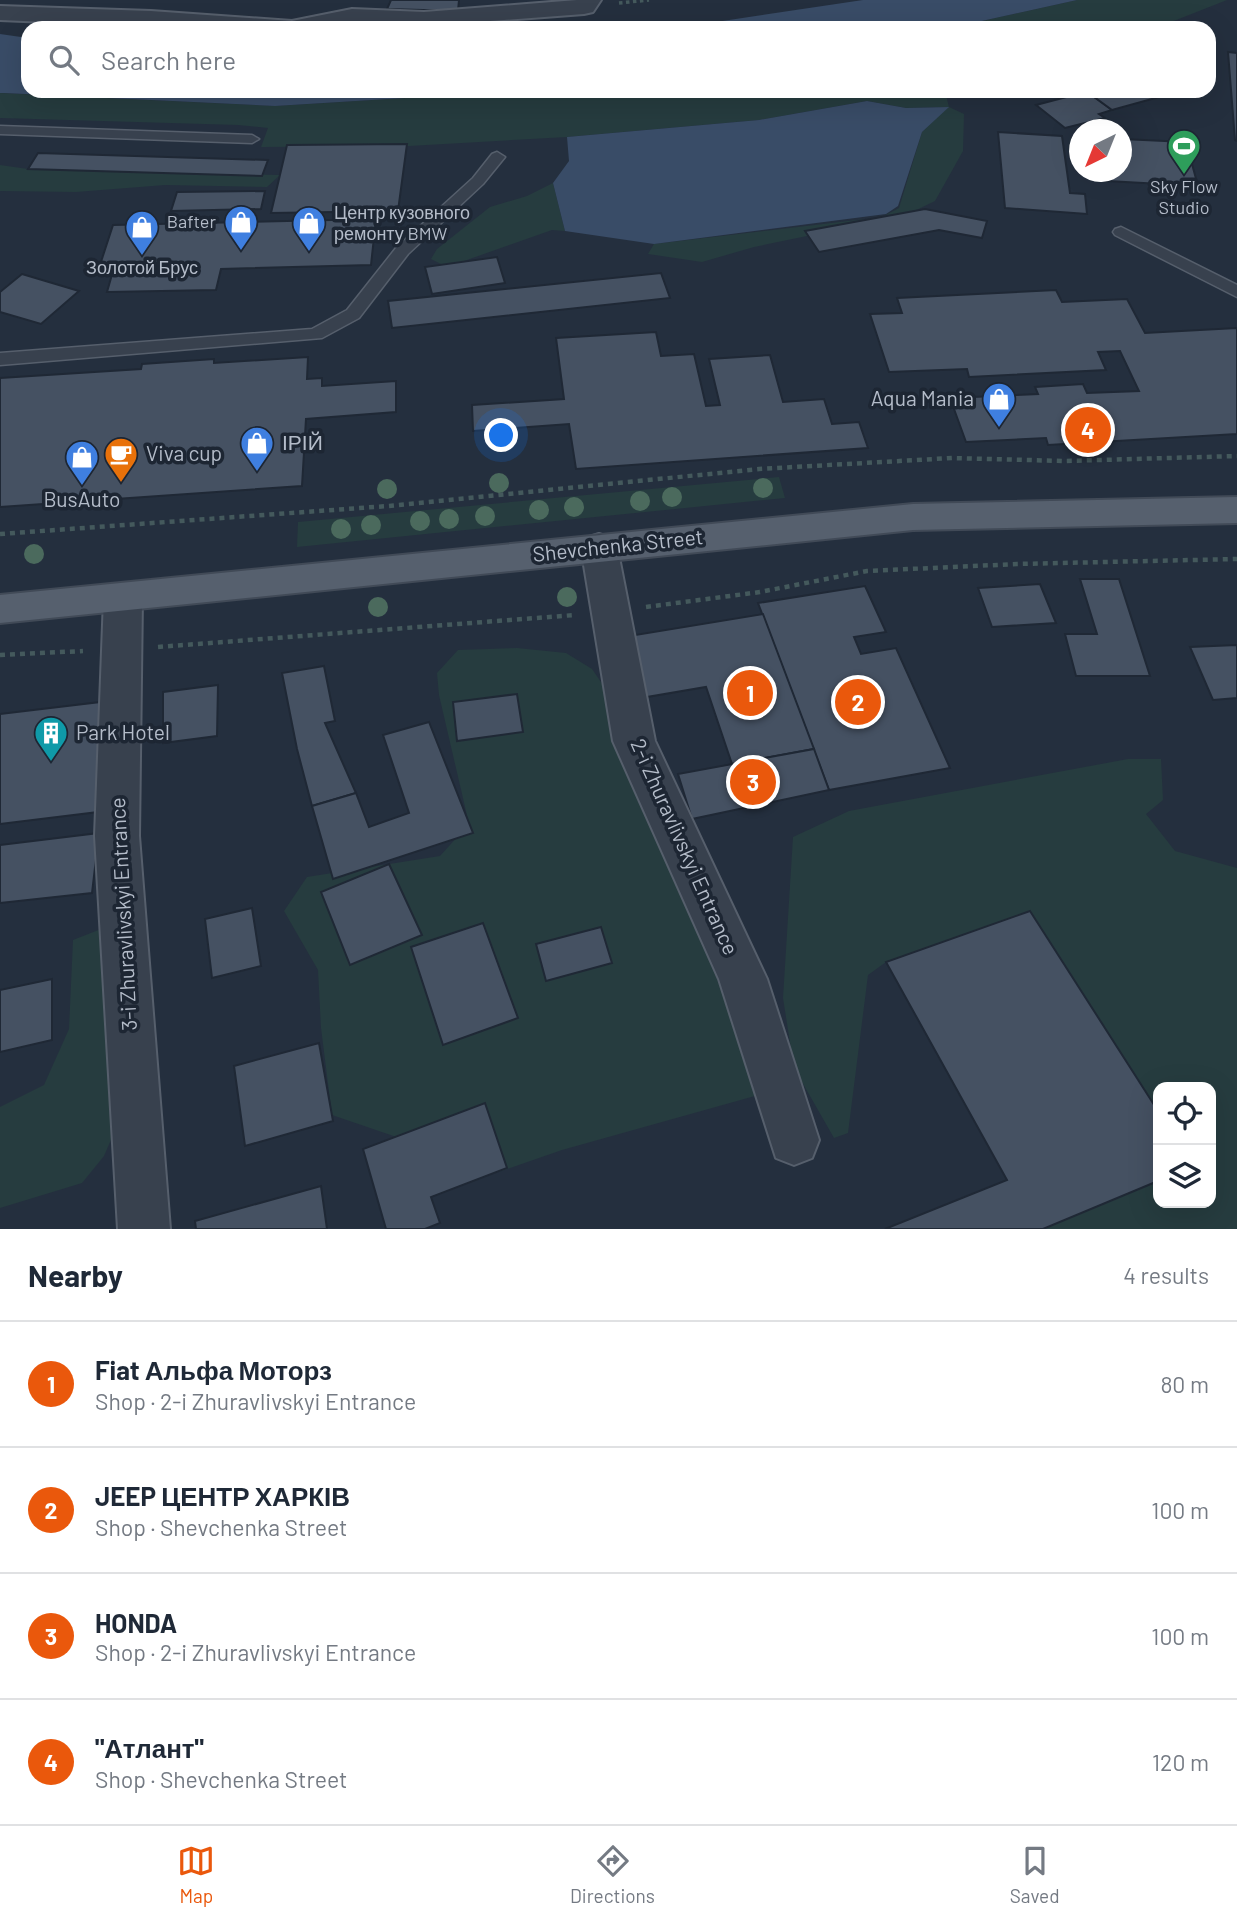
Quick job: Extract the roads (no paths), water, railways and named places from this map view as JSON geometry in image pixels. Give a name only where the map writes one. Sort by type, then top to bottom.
[{"type":"main road","name":"Shevchenka Street","points":[[0,610],[913,517],[1236,512]]},
{"type":"street","points":[[314,21],[356,8],[425,19],[587,3]]},
{"type":"street","points":[[0,13],[150,9],[240,21]]},
{"type":"street","name":"2-i Zhuravlivskyi Entrance","points":[[599,547],[634,741],[743,979],[794,1140]]},
{"type":"street","name":"3-i Zhuravlivskyi Entrance","points":[[123,598],[117,836],[144,1229]]},
{"type":"lane","points":[[0,130],[252,139]]},
{"type":"lane","points":[[0,359],[316,334],[353,314],[402,251],[478,181],[497,157]]},
{"type":"lane","points":[[1121,232],[1237,292]]},
{"type":"water","points":[[863,0],[1077,0],[982,21],[723,21]]},
{"type":"water","points":[[0,34],[21,37],[21,94],[0,93]]},
{"type":"water","points":[[106,98],[405,98],[275,106]]},
{"type":"water","points":[[867,101],[906,108],[949,107],[922,132],[898,206],[886,214],[654,244],[565,231],[553,183],[569,161],[567,137],[759,120]]},
{"type":"place","name":"Sky Flow Studio","points":[[1184,176]]},
{"type":"place","name":"Bafter","points":[[241,252]]},
{"type":"place","name":"Центр кузовного ремонту BMW","points":[[309,253]]},
{"type":"place","name":"Золотой Брус","points":[[142,257]]},
{"type":"place","name":"Aqua Mania","points":[[999,429]]},
{"type":"place","name":"\"Атлант\"","points":[[1088,430]]},
{"type":"place","name":"ІРІЙ","points":[[257,473]]},
{"type":"place","name":"Viva cup","points":[[121,484]]},
{"type":"place","name":"BusAuto","points":[[82,487]]},
{"type":"place","name":"Fiat Альфа Моторз","points":[[750,693]]},
{"type":"place","name":"JEEP ЦЕНТР ХАРКІВ","points":[[858,702]]},
{"type":"place","name":"Park Hotel","points":[[51,763]]},
{"type":"place","name":"HONDA","points":[[753,782]]}]
